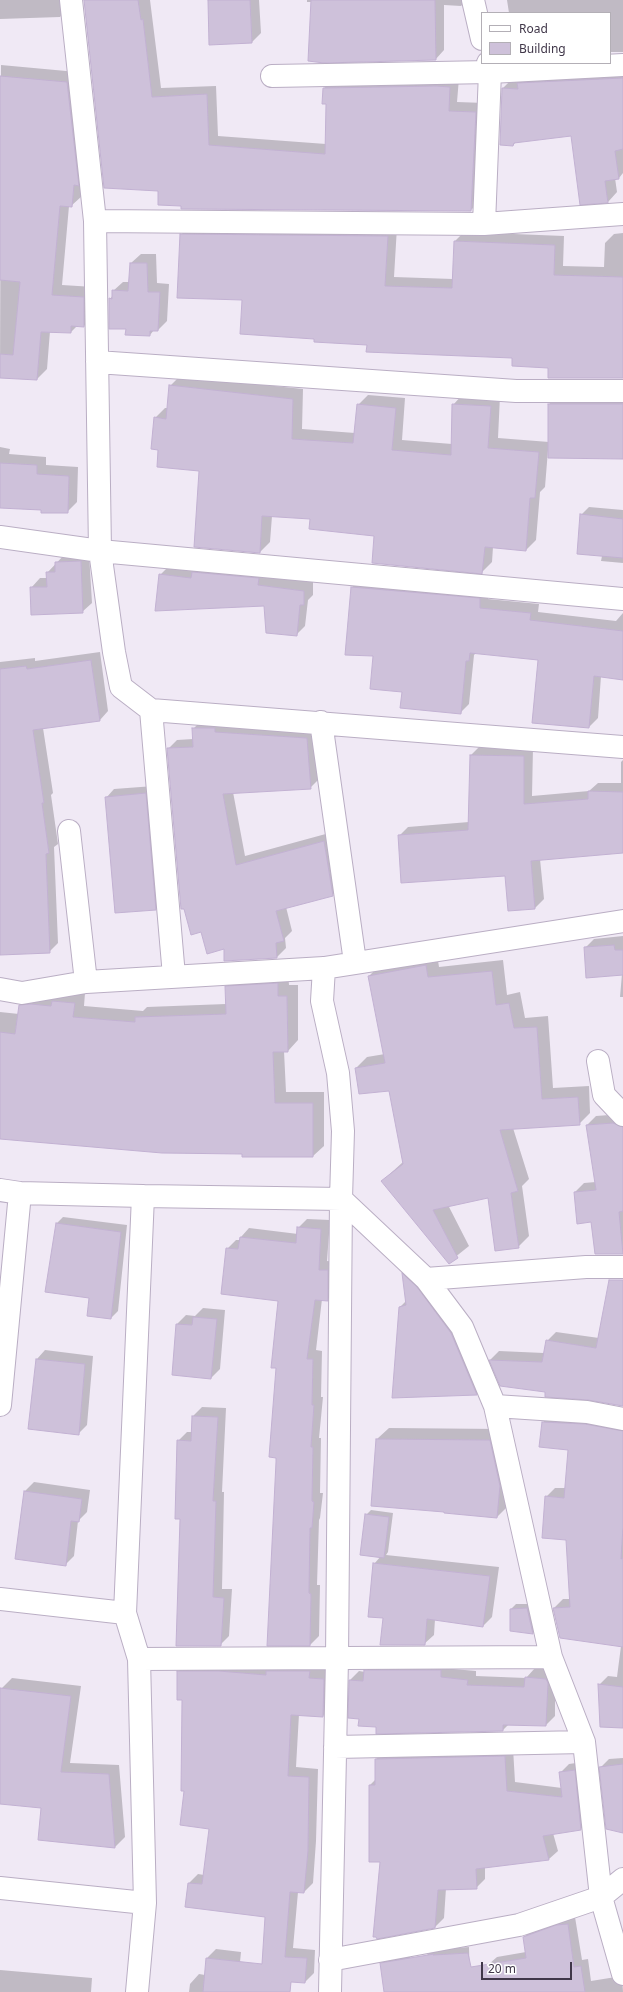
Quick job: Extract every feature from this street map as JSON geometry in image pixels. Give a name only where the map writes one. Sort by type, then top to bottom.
[{"type":"street","points":[[71,0],[95,221],[100,551],[114,652],[121,687],[151,710],[321,722],[623,747]]},
{"type":"street","points":[[473,0],[481,35]]},
{"type":"street","points":[[272,76],[623,65]]},
{"type":"street","points":[[484,224],[489,68]]},
{"type":"street","points":[[95,221],[484,224],[623,214]]},
{"type":"street","points":[[97,362],[516,391],[623,391]]},
{"type":"street","points":[[0,537],[100,551],[623,599]]},
{"type":"street","points":[[151,710],[174,976]]},
{"type":"street","points":[[321,722],[355,962]]},
{"type":"street","points":[[70,831],[86,982]]},
{"type":"street","points":[[0,989],[22,992],[86,982],[324,968],[623,921]]},
{"type":"street","points":[[324,968],[322,1001],[338,1073],[343,1131],[341,1199],[337,1659],[330,1992]]},
{"type":"street","points":[[598,1061],[604,1095],[623,1115]]},
{"type":"street","points":[[0,1405],[10,1192],[341,1199],[426,1279],[462,1327],[495,1406],[550,1657],[584,1742],[601,1897],[623,1974]]},
{"type":"street","points":[[137,1992],[145,1903],[139,1659],[125,1613],[143,1196]]},
{"type":"street","points":[[426,1279],[586,1267],[623,1267]]},
{"type":"street","points":[[495,1406],[587,1412],[623,1419]]},
{"type":"street","points":[[0,1598],[125,1613]]},
{"type":"street","points":[[139,1659],[550,1657]]},
{"type":"street","points":[[334,1747],[584,1742]]},
{"type":"street","points":[[330,1960],[519,1925],[601,1897],[623,1878]]},
{"type":"street","points":[[0,1888],[145,1903]]},
{"type":"building","points":[[84,0],[138,0],[141,20],[143,19],[152,97],[207,94],[209,145],[325,154],[326,104],[322,104],[323,88],[450,87],[449,111],[476,112],[471,211],[181,209],[181,206],[158,205],[158,191],[104,188]]},
{"type":"building","points":[[208,0],[250,0],[252,43],[209,45]]},
{"type":"building","points":[[311,0],[435,0],[436,60],[324,63],[308,61]]},
{"type":"building","points":[[0,76],[67,82],[79,186],[74,185],[72,207],[60,206],[52,295],[84,297],[84,327],[71,326],[71,333],[41,332],[37,380],[0,378],[0,354],[13,355],[20,282],[0,280]]},
{"type":"building","points":[[623,78],[623,149],[615,151],[619,179],[605,181],[608,203],[580,205],[571,136],[514,143],[513,146],[500,145],[502,88],[518,89],[517,83]]},
{"type":"building","points":[[180,234],[388,236],[385,286],[452,288],[454,241],[555,245],[554,275],[623,277],[623,378],[548,378],[548,368],[512,366],[512,358],[366,352],[367,345],[314,342],[314,339],[240,334],[242,300],[177,298]]},
{"type":"building","points":[[130,263],[147,263],[148,292],[160,292],[158,331],[150,331],[150,336],[125,335],[126,329],[109,329],[109,298],[112,299],[112,290],[128,291]]},
{"type":"building","points":[[169,385],[293,399],[292,439],[353,443],[357,404],[396,408],[392,450],[451,455],[452,404],[491,406],[488,448],[539,452],[535,498],[530,498],[526,551],[485,547],[482,574],[372,563],[374,536],[309,529],[310,519],[262,516],[260,553],[194,547],[199,471],[157,467],[158,450],[151,449],[154,417],[166,419]]},
{"type":"building","points":[[548,404],[623,404],[623,459],[548,458]]},
{"type":"building","points":[[0,463],[37,465],[37,474],[69,476],[68,513],[41,513],[41,510],[0,508]]},
{"type":"building","points":[[580,514],[623,519],[623,558],[577,554]]},
{"type":"building","points":[[81,561],[83,613],[31,615],[30,587],[47,587],[46,572],[55,572],[55,562]]},
{"type":"building","points":[[192,572],[259,578],[258,585],[304,591],[304,605],[300,605],[297,636],[266,633],[264,606],[155,611],[159,574],[191,578]]},
{"type":"building","points":[[351,587],[480,598],[480,608],[531,613],[530,620],[623,631],[623,680],[594,676],[589,728],[532,723],[538,660],[470,653],[469,661],[466,661],[461,714],[400,708],[402,692],[370,689],[373,656],[345,655]]},
{"type":"building","points":[[91,660],[100,721],[33,730],[44,803],[42,803],[49,853],[46,854],[50,953],[0,955],[0,669],[26,666],[27,669]]},
{"type":"building","points":[[192,728],[215,728],[215,732],[307,738],[311,789],[223,794],[236,865],[324,841],[333,896],[276,911],[284,941],[276,943],[277,958],[224,961],[224,949],[207,954],[201,932],[191,935],[184,909],[181,909],[167,748],[193,747]]},
{"type":"building","points":[[470,755],[524,756],[524,804],[588,799],[588,791],[623,792],[623,853],[531,861],[535,909],[508,911],[505,876],[401,883],[398,835],[468,830]]},
{"type":"building","points":[[146,793],[156,910],[115,913],[105,797]]},
{"type":"building","points":[[614,945],[615,950],[623,950],[623,975],[586,978],[584,947]]},
{"type":"building","points":[[426,965],[428,977],[492,971],[496,1005],[509,1003],[514,1028],[537,1027],[542,1099],[578,1097],[580,1125],[500,1130],[518,1191],[511,1193],[519,1248],[495,1251],[488,1198],[433,1210],[458,1258],[449,1264],[381,1181],[403,1164],[389,1091],[359,1094],[355,1068],[385,1063],[368,976]]},
{"type":"building","points":[[278,983],[278,996],[287,996],[288,1052],[273,1052],[275,1103],[313,1103],[313,1157],[242,1157],[242,1154],[162,1153],[0,1139],[0,1032],[15,1034],[19,1005],[31,1004],[51,1006],[52,1001],[75,1003],[73,1017],[135,1022],[135,1017],[226,1014],[225,986]]},
{"type":"building","points":[[613,1123],[623,1127],[623,1211],[619,1212],[623,1254],[595,1254],[591,1222],[577,1224],[574,1192],[596,1190],[586,1125]]},
{"type":"building","points":[[56,1223],[121,1232],[111,1319],[87,1316],[89,1298],[45,1292]]},
{"type":"building","points":[[297,1227],[321,1229],[319,1270],[328,1270],[328,1301],[315,1300],[307,1359],[313,1359],[312,1405],[314,1405],[311,1447],[313,1447],[312,1501],[314,1502],[312,1528],[310,1528],[310,1646],[267,1646],[276,1462],[276,1458],[269,1457],[276,1368],[271,1368],[278,1301],[221,1294],[226,1248],[238,1249],[240,1237],[296,1243]]},
{"type":"building","points":[[402,1273],[417,1287],[451,1333],[477,1395],[392,1398],[399,1307],[406,1305]]},
{"type":"building","points":[[609,1280],[623,1280],[623,1406],[588,1400],[545,1397],[545,1392],[500,1386],[489,1360],[542,1362],[546,1340],[596,1348]]},
{"type":"building","points":[[193,1317],[217,1319],[211,1379],[172,1375],[176,1324],[192,1325]]},
{"type":"building","points":[[36,1359],[85,1364],[79,1435],[28,1429]]},
{"type":"building","points":[[192,1416],[218,1417],[213,1501],[216,1501],[213,1597],[224,1598],[221,1646],[176,1646],[180,1519],[175,1519],[177,1440],[191,1441]]},
{"type":"building","points":[[542,1422],[585,1424],[623,1431],[623,1527],[621,1559],[623,1558],[623,1647],[560,1638],[553,1608],[570,1607],[566,1540],[542,1538],[545,1496],[564,1498],[568,1450],[539,1447]]},
{"type":"building","points":[[376,1439],[490,1440],[500,1486],[497,1518],[371,1506]]},
{"type":"building","points":[[24,1491],[82,1499],[79,1522],[71,1521],[66,1566],[15,1559]]},
{"type":"building","points":[[365,1514],[389,1517],[384,1558],[360,1555]]},
{"type":"building","points":[[373,1563],[490,1576],[483,1627],[427,1619],[425,1645],[380,1645],[383,1618],[368,1617]]},
{"type":"building","points":[[527,1608],[533,1634],[510,1631],[510,1609]]},
{"type":"building","points":[[364,1670],[441,1670],[441,1677],[468,1680],[467,1685],[524,1687],[525,1677],[546,1679],[548,1683],[546,1726],[503,1725],[503,1731],[376,1734],[376,1727],[358,1726],[359,1719],[348,1718],[349,1680],[363,1681]]},
{"type":"building","points":[[177,1671],[219,1671],[266,1675],[266,1671],[310,1671],[309,1678],[324,1679],[323,1717],[291,1715],[288,1776],[309,1777],[308,1851],[304,1893],[290,1892],[285,1957],[307,1958],[305,1983],[291,1982],[290,1992],[203,1992],[206,1958],[262,1964],[265,1917],[185,1907],[188,1883],[202,1884],[209,1829],[180,1825],[184,1791],[181,1791],[182,1700],[177,1700]]},
{"type":"building","points":[[598,1684],[623,1687],[623,1728],[600,1727]]},
{"type":"building","points":[[0,1688],[71,1696],[61,1772],[109,1774],[115,1848],[38,1840],[41,1808],[0,1804]]},
{"type":"building","points":[[505,1756],[507,1791],[562,1797],[559,1772],[575,1770],[581,1830],[543,1836],[549,1860],[476,1869],[477,1889],[438,1890],[435,1928],[377,1939],[376,1937],[373,1937],[380,1862],[369,1862],[369,1785],[375,1785],[375,1759]]},
{"type":"building","points":[[623,1764],[623,1833],[606,1829],[599,1767]]},
{"type":"building","points":[[568,1924],[574,1967],[581,1966],[585,1992],[384,1992],[380,1963],[434,1954],[433,1955],[468,1953],[471,1967],[526,1958],[523,1937],[556,1925]]}]
